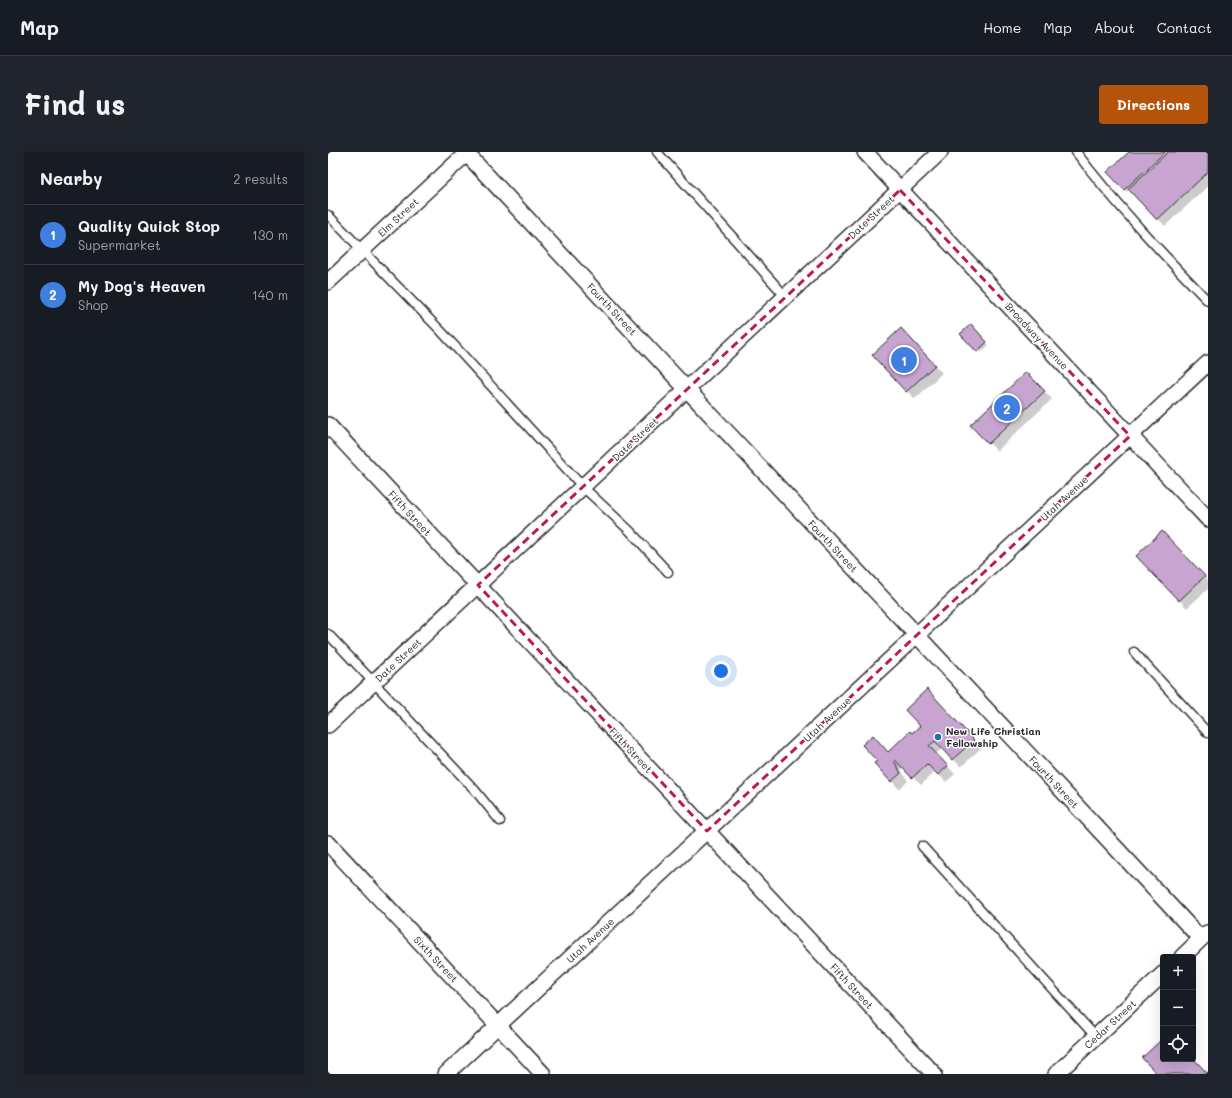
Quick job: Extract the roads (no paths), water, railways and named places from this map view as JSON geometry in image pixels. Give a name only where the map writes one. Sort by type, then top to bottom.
[{"type":"street","name":"Broadway Avenue","points":[[865,152],[1208,519]]},
{"type":"street","name":"Date Street","points":[[328,724],[940,152]]},
{"type":"street","name":"Elm Street","points":[[328,282],[466,153]]},
{"type":"street","name":"Fourth Street","points":[[466,153],[916,635],[1204,936]]},
{"type":"street","name":"Utah Avenue","points":[[446,1074],[1208,363]]},
{"type":"street","name":"Fifth Street","points":[[328,425],[934,1074]]},
{"type":"street","name":"Sixth Street","points":[[328,843],[543,1074]]},
{"type":"street","points":[[1185,954],[1204,936]]},
{"type":"street","name":"Cedar Street","points":[[1056,1074],[1160,977]]},
{"type":"lane","points":[[657,152],[786,297]]},
{"type":"lane","points":[[1076,152],[1094,177],[1147,237],[1208,301]]},
{"type":"lane","points":[[328,215],[446,337],[583,487],[630,531],[668,572]]},
{"type":"lane","points":[[328,634],[474,789],[500,821]]},
{"type":"lane","points":[[1134,652],[1208,733]]},
{"type":"lane","points":[[922,846],[1096,1037]]},
{"type":"place","name":"Quality Quick Stop","points":[[904,360]]},
{"type":"place","name":"My Dog's Heaven","points":[[1007,408]]},
{"type":"place","name":"New Life Christian Fellowship","points":[[938,737]]}]
